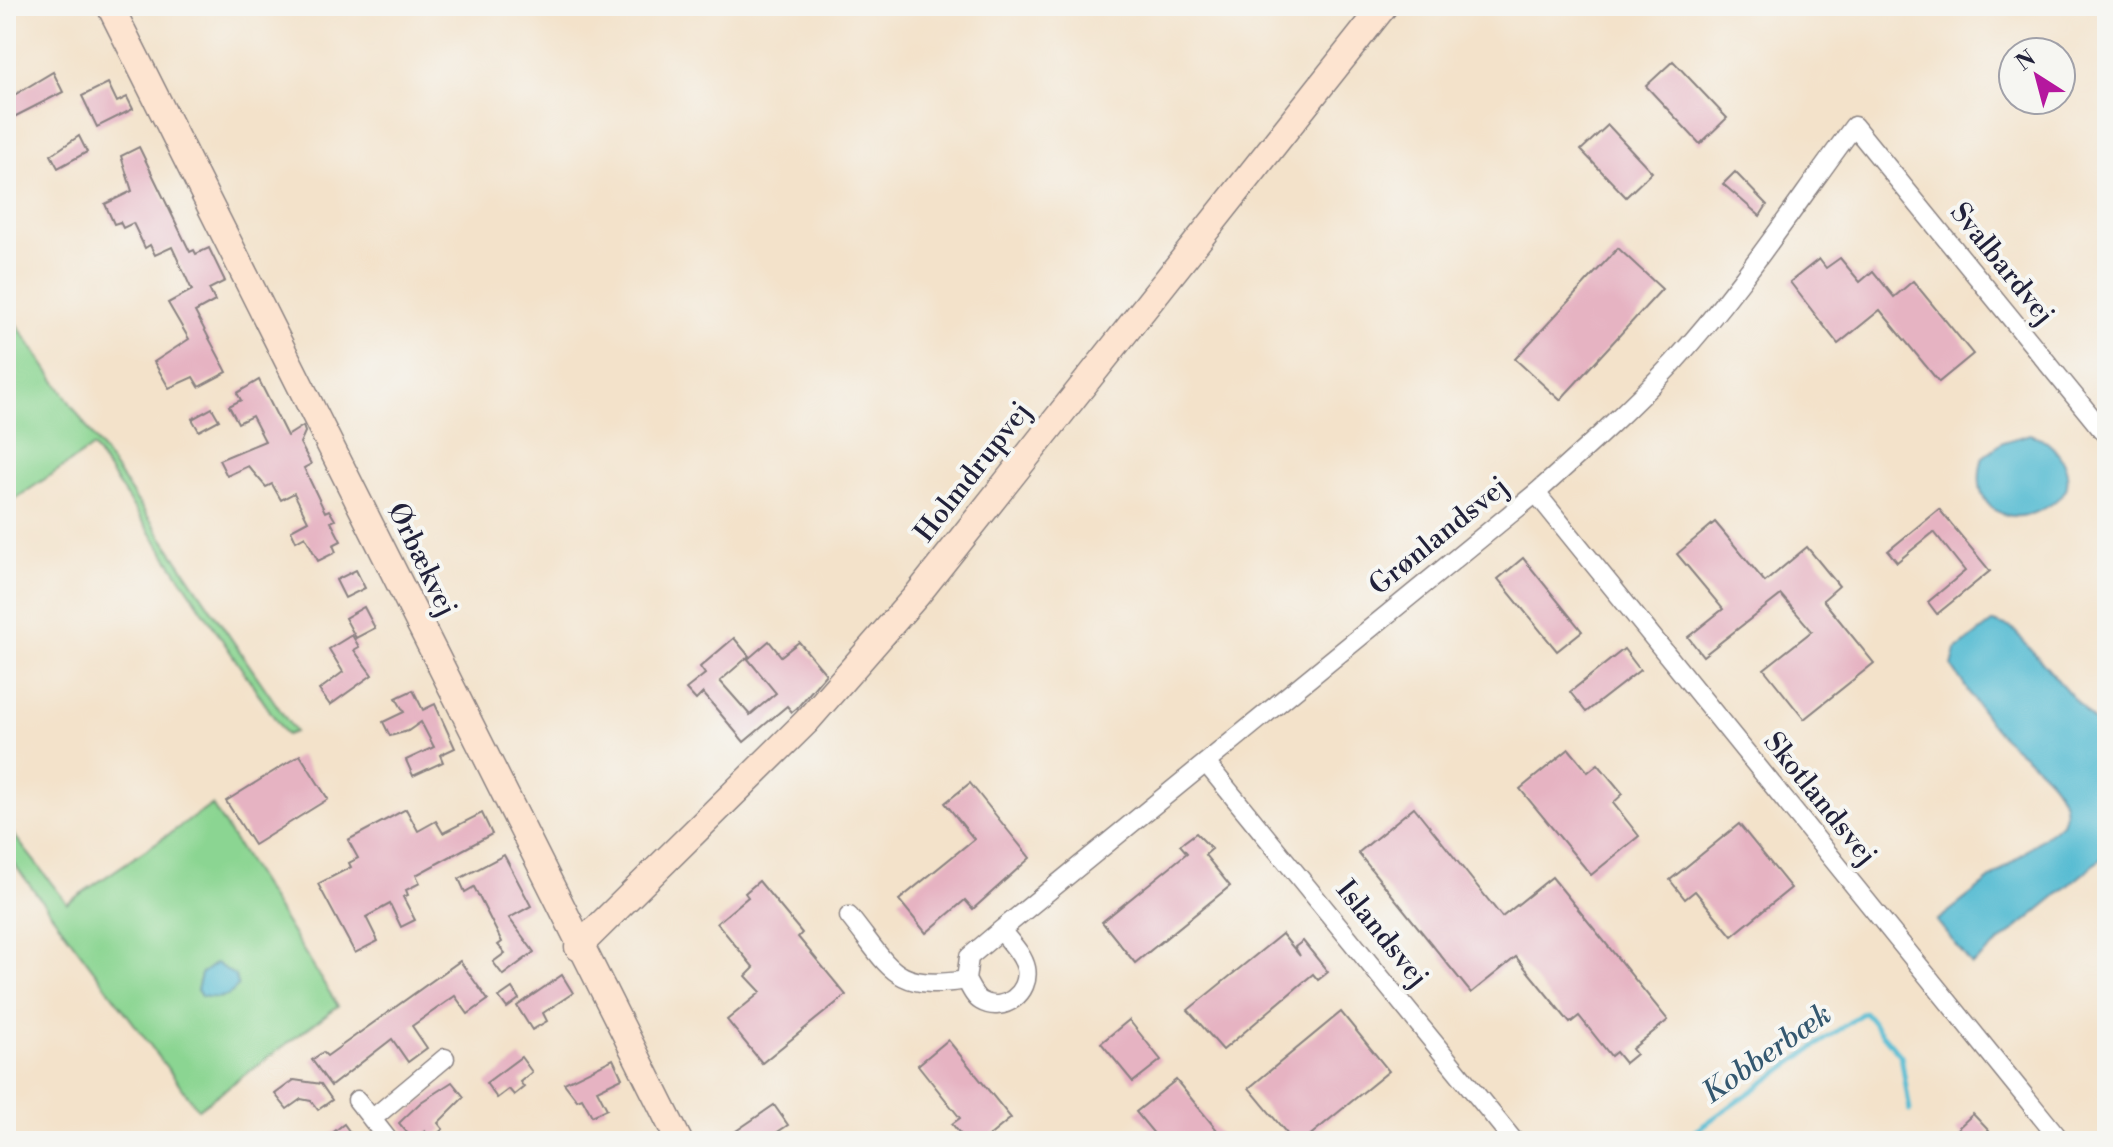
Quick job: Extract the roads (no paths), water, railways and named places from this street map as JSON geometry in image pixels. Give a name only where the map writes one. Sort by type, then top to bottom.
[{"type":"street","name":"Ørbækvej","points":[[110,6],[578,947],[679,1141]]},
{"type":"street","name":"Holmdrupvej","points":[[578,947],[806,722],[917,595],[1384,6]]},
{"type":"street","name":"Svalbardvej","points":[[1854,126],[2107,436]]},
{"type":"street","name":"Grønlandsvej","points":[[966,980],[969,957],[1536,493],[1613,425],[1674,361],[1728,296],[1854,126]]},
{"type":"street","name":"Skotlandsvej","points":[[1536,493],[2061,1141]]},
{"type":"street","name":"Islandsvej","points":[[1206,763],[1514,1141]]},
{"type":"street","points":[[849,916],[893,970],[911,983],[932,986],[966,980],[979,1000],[997,1006],[1013,1001],[1025,984],[1026,968],[1001,930]]},
{"type":"street","points":[[372,1119],[445,1058]]},
{"type":"street","points":[[357,1100],[389,1141]]},
{"type":"water","points":[[2030,434],[2046,442],[2059,455],[2067,472],[2066,490],[2052,504],[2036,513],[2019,516],[2004,514],[1992,508],[1983,496],[1980,479],[1983,457],[2003,442]]},
{"type":"water","points":[[1993,622],[2012,628],[2107,736],[2107,854],[1972,965],[1937,921],[2062,823],[2065,809],[2053,783],[1994,728],[1952,667],[1956,650]]},
{"type":"water","points":[[216,963],[235,976],[238,986],[222,997],[201,996],[197,990],[201,974]]},
{"type":"waterway","name":"Kobberbæk","points":[[1681,1141],[1864,1012],[1901,1056],[1910,1111]]}]
